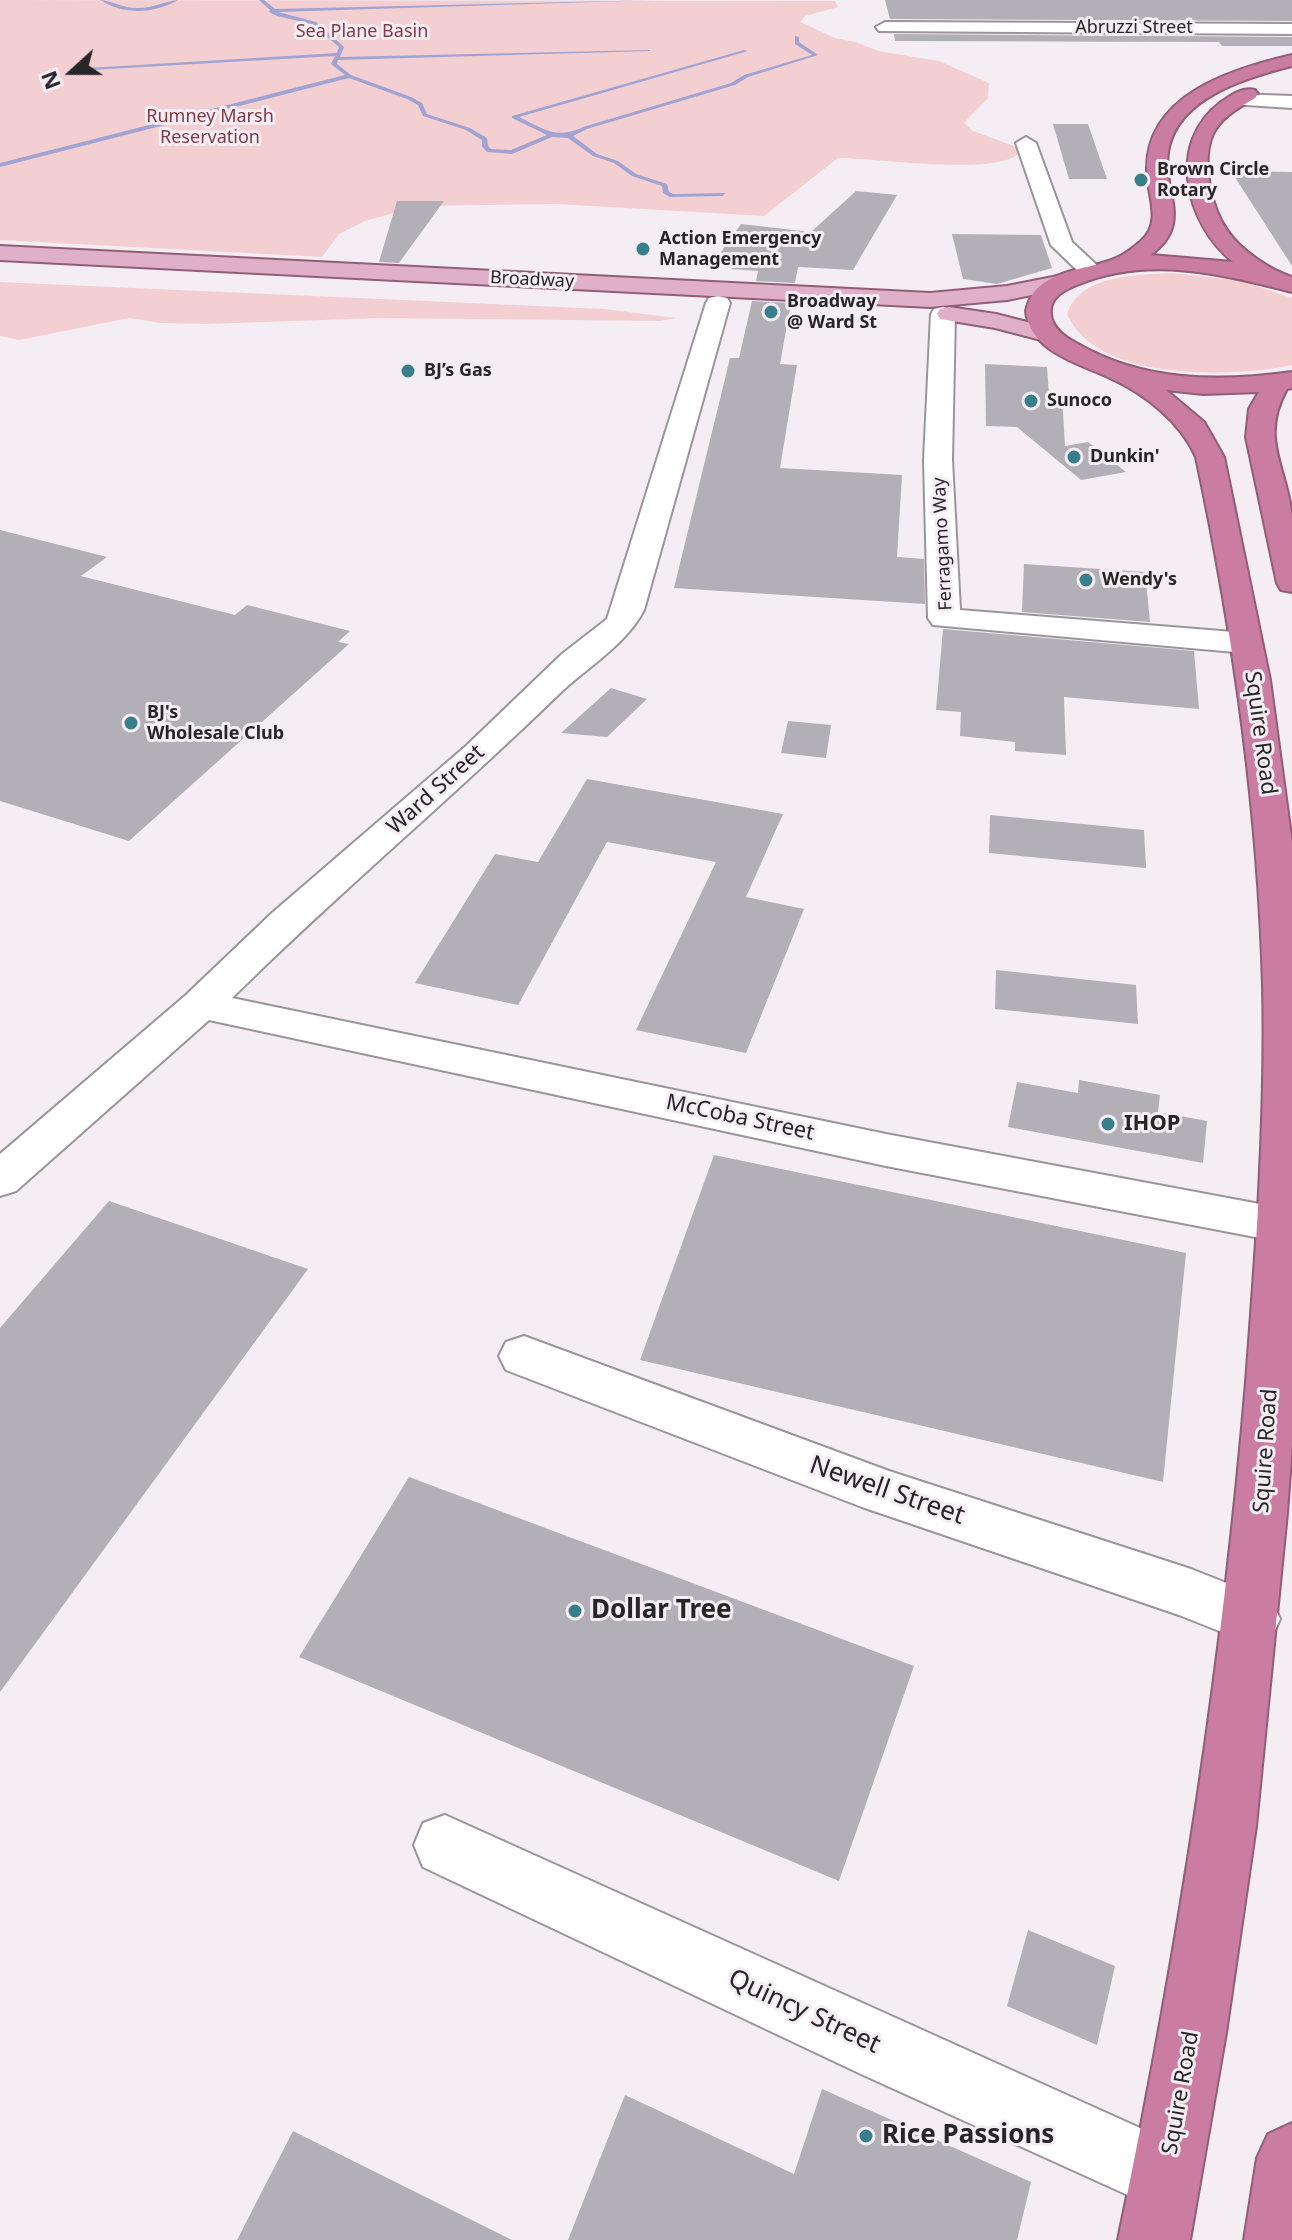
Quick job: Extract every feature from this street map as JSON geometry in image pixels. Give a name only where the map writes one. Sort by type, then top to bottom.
[{"type":"highway","points":[[1122,265],[1161,232],[1163,219],[1157,152],[1171,121],[1185,107],[1218,86],[1292,60]]},
{"type":"highway","points":[[1282,282],[1236,253],[1219,236],[1210,218],[1196,168],[1196,151],[1204,131],[1215,116],[1237,100],[1292,75]]},
{"type":"highway","points":[[1282,282],[1197,265],[1122,265],[1091,271],[1063,282],[1045,294],[1039,303],[1039,319],[1049,335],[1075,353],[1114,369],[1195,385],[1285,382]]},
{"type":"highway","name":"Squire Road","points":[[1114,369],[1184,417],[1205,443],[1219,495],[1268,780],[1280,918],[1285,1062],[1281,1225],[1263,1505],[1252,1619],[1226,1825],[1154,2240]]},
{"type":"highway","points":[[1285,382],[1262,409],[1260,437],[1292,583]]},
{"type":"highway","points":[[1280,2240],[1292,2158]]},
{"type":"main road","name":"Broadway","points":[[0,253],[930,300],[1007,293],[1063,282]]},
{"type":"main road","name":"Broadway","points":[[0,264],[943,314],[996,321],[1049,335]]},
{"type":"street","name":"Abruzzi Street","points":[[885,27],[974,20],[1292,29]]},
{"type":"street","points":[[974,20],[984,47]]},
{"type":"street","points":[[1266,29],[1292,60]]},
{"type":"street","points":[[1237,100],[1292,102]]},
{"type":"street","points":[[1026,143],[1062,245],[1091,271]]},
{"type":"street","name":"Ward Street","points":[[0,1179],[201,1005],[286,922],[478,753],[574,661],[621,623],[628,610],[718,303]]},
{"type":"street","name":"Ferragamo Way","points":[[943,314],[938,460],[944,618],[1246,643]]},
{"type":"street","name":"McCoba Street","points":[[201,1005],[886,1150],[1281,1225]]},
{"type":"street","name":"Newell Street","points":[[524,1356],[881,1491],[1191,1594],[1252,1619]]},
{"type":"street","name":"Quincy Street","points":[[445,1845],[913,2063],[1166,2176]]},
{"type":"green space","name":"Rumney Marsh Reservation","points":[[0,0],[835,1],[838,7],[805,16],[800,22],[835,38],[878,51],[939,61],[989,83],[988,98],[964,123],[973,131],[1022,149],[1012,158],[967,165],[838,158],[764,216],[556,204],[420,206],[365,221],[339,234],[322,257],[0,240]]},
{"type":"green space","points":[[1172,273],[1242,281],[1292,298],[1292,365],[1202,373],[1135,363],[1106,352],[1083,336],[1067,314],[1084,291],[1097,284],[1127,276]]},
{"type":"green space","points":[[0,282],[605,309],[676,318],[659,321],[381,318],[207,324],[161,323],[129,318],[19,340],[0,336]]},
{"type":"building","points":[[885,0],[1292,0],[1292,21],[890,19]]},
{"type":"building","points":[[894,34],[1292,37],[1292,46],[1222,46],[1219,42],[895,41]]},
{"type":"building","points":[[1053,124],[1088,124],[1107,179],[1069,179]]},
{"type":"building","points":[[1231,171],[1292,172],[1292,266]]},
{"type":"building","points":[[856,191],[897,195],[853,270],[798,267],[795,283],[756,281],[758,271],[731,269],[733,264],[713,263],[741,224],[811,232]]},
{"type":"building","points":[[397,201],[444,201],[399,263],[379,262]]},
{"type":"building","points":[[952,234],[1041,235],[1052,268],[997,284],[963,279]]},
{"type":"building","points":[[752,301],[791,303],[780,364],[797,365],[780,468],[902,475],[897,557],[924,559],[925,604],[674,588],[730,358],[739,358]]},
{"type":"building","points":[[985,364],[1047,367],[1049,395],[1062,396],[1065,446],[1088,442],[1126,472],[1081,480],[1017,427],[986,426]]},
{"type":"building","name":"BJ's Wholesale Club","points":[[0,530],[107,557],[81,576],[235,615],[247,605],[350,631],[338,642],[349,644],[129,841],[0,801]]},
{"type":"building","points":[[1024,564],[1145,572],[1150,622],[1022,612]]},
{"type":"building","points":[[943,629],[1194,651],[1199,709],[1064,697],[1066,755],[1015,751],[1015,742],[960,736],[961,712],[936,710]]},
{"type":"building","points":[[611,688],[647,699],[607,737],[561,733]]},
{"type":"building","points":[[788,721],[831,725],[826,758],[781,753]]},
{"type":"building","points":[[587,779],[783,814],[746,897],[804,909],[746,1053],[636,1030],[716,862],[607,842],[518,1005],[415,983],[495,854],[538,862]]},
{"type":"building","points":[[990,815],[1144,830],[1146,868],[989,853]]},
{"type":"building","points":[[996,970],[1136,985],[1138,1024],[995,1009]]},
{"type":"building","name":"IHOP","points":[[1079,1080],[1160,1095],[1158,1112],[1207,1121],[1203,1163],[1008,1127],[1017,1082],[1078,1093]]},
{"type":"building","points":[[714,1155],[1186,1253],[1163,1482],[640,1360]]},
{"type":"building","points":[[109,1201],[308,1269],[0,1692],[0,1328]]},
{"type":"building","points":[[409,1477],[914,1666],[839,1881],[299,1657]]},
{"type":"building","points":[[1028,1930],[1115,1966],[1097,2045],[1007,2006]]},
{"type":"building","points":[[822,2089],[1031,2182],[1017,2240],[568,2240],[625,2095],[794,2174]]},
{"type":"building","points":[[293,2131],[512,2240],[237,2240]]},
{"type":"waterway","points":[[102,0],[120,8],[139,10],[176,0]]},
{"type":"waterway","points":[[261,0],[274,11]]},
{"type":"waterway","points":[[274,11],[654,0]]},
{"type":"waterway","points":[[274,11],[279,15],[314,23],[342,47],[336,59]]},
{"type":"waterway","points":[[569,136],[585,128],[733,84],[746,76],[816,55],[797,43],[797,37]]},
{"type":"waterway","points":[[336,59],[649,51]]},
{"type":"waterway","points":[[551,135],[514,117],[746,51]]},
{"type":"waterway","points":[[91,68],[338,54]]},
{"type":"waterway","points":[[336,59],[334,64],[349,76]]},
{"type":"waterway","points":[[0,165],[349,76]]},
{"type":"waterway","points":[[349,76],[409,98],[420,104],[425,115],[468,129],[485,139],[489,151],[512,152],[551,135]]},
{"type":"waterway","points":[[551,135],[569,136]]},
{"type":"waterway","points":[[569,136],[595,155],[616,162],[634,175],[665,185],[666,193],[672,196],[723,194]]},
{"type":"place","name":"Brown Circle Rotary","points":[[1141,180]]},
{"type":"place","name":"Action Emergency Management","points":[[643,249]]},
{"type":"place","name":"Broadway @ Ward St","points":[[771,312]]},
{"type":"place","name":"BJ’s Gas","points":[[408,371]]},
{"type":"place","name":"Sunoco","points":[[1031,401]]},
{"type":"place","name":"Dunkin'","points":[[1074,457]]},
{"type":"place","name":"Wendy's","points":[[1086,580]]},
{"type":"place","name":"BJ's Wholesale Club","points":[[131,723]]},
{"type":"place","name":"IHOP","points":[[1108,1124]]},
{"type":"place","name":"Dollar Tree","points":[[575,1611]]},
{"type":"place","name":"Rice Passions","points":[[866,2136]]},
{"type":"park label","name":"Sea Plane Basin","points":[[362,32]]}]
